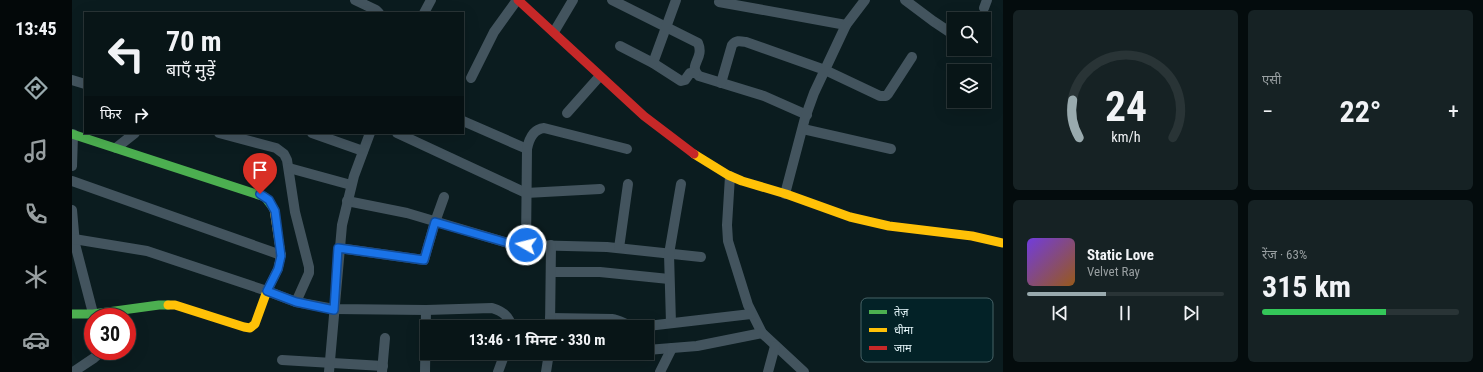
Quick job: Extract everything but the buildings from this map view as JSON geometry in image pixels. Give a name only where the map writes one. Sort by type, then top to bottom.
[{"type":"street","points":[[355,0],[378,12]]},
{"type":"street","points":[[425,12],[431,0]]},
{"type":"street","points":[[470,78],[494,32],[517,0],[554,32],[600,77],[673,140],[692,154],[730,176],[840,214],[872,222],[919,230],[979,237],[1003,243]]},
{"type":"street","points":[[554,32],[573,0]]},
{"type":"street","points":[[612,0],[624,3],[698,43],[700,49],[694,68],[695,73]]},
{"type":"street","points":[[653,63],[676,0]]},
{"type":"street","points":[[785,194],[806,115],[846,25],[865,0]]},
{"type":"street","points":[[905,0],[947,30]]},
{"type":"street","points":[[719,2],[846,25]]},
{"type":"street","points":[[721,84],[732,45],[734,42],[739,41],[746,42],[825,70],[880,96],[886,96],[912,57]]},
{"type":"street","points":[[620,46],[653,63],[681,81],[684,80],[690,73],[695,73],[699,76],[721,84],[764,96],[806,115]]},
{"type":"street","points":[[567,113],[600,77]]},
{"type":"street","points":[[72,80],[84,84]]},
{"type":"street","points":[[464,121],[526,149]]},
{"type":"street","points":[[526,245],[526,149],[531,135],[537,130],[544,128],[627,149]]},
{"type":"street","points":[[802,129],[891,149]]},
{"type":"street","points":[[72,166],[72,134],[265,197],[269,200],[275,211],[281,256],[278,269],[267,291],[255,324],[250,328],[175,305],[159,305],[136,309]]},
{"type":"street","points":[[116,148],[134,134]]},
{"type":"street","points":[[223,134],[276,148],[284,154],[287,160],[294,212],[309,267],[309,273],[296,302]]},
{"type":"street","points":[[315,134],[363,150]]},
{"type":"street","points":[[329,368],[338,248],[351,185],[370,134]]},
{"type":"street","points":[[399,134],[526,193],[600,189]]},
{"type":"street","points":[[289,168],[351,185]]},
{"type":"street","points":[[730,176],[727,225],[728,241],[751,314],[762,333],[804,372]]},
{"type":"street","points":[[72,180],[281,256]]},
{"type":"street","points":[[619,248],[628,184]]},
{"type":"street","points":[[671,323],[669,254],[681,184]]},
{"type":"street","points":[[338,248],[424,260],[444,198]]},
{"type":"street","points":[[347,201],[407,213],[508,243],[619,248],[701,257]]},
{"type":"street","points":[[72,210],[74,239],[92,308]]},
{"type":"street","points":[[74,239],[146,251],[296,302],[334,310],[492,308],[506,315],[510,320]]},
{"type":"street","points":[[550,320],[551,244]]},
{"type":"street","points":[[551,272],[600,272],[670,279]]},
{"type":"street","points":[[425,372],[426,310]]},
{"type":"street","points":[[72,314],[84,315]]},
{"type":"street","points":[[654,325],[751,314]]},
{"type":"street","points":[[591,320],[618,320]]},
{"type":"street","points":[[654,349],[697,346],[762,333]]},
{"type":"street","points":[[282,360],[329,368],[382,369],[385,338]]},
{"type":"street","points":[[768,372],[775,346]]},
{"type":"street","points":[[660,372],[672,348]]},
{"type":"street","points":[[73,372],[90,360]]},
{"type":"street","points":[[498,372],[502,360]]},
{"type":"street","points":[[546,372],[547,360]]},
{"type":"traffic: fast","points":[[72,134],[265,197],[274,209]]},
{"type":"traffic: fast","points":[[72,314],[93,314],[168,305]]},
{"type":"traffic: slow","points":[[694,154],[728,175],[742,181],[786,194],[850,217],[889,226],[972,236],[1003,243]]},
{"type":"traffic: slow","points":[[168,305],[175,305],[244,327],[250,328],[255,324],[267,291],[278,269],[281,255],[274,209]]},
{"type":"traffic: jam","points":[[518,0],[644,116],[694,154]]},
{"type":"route","points":[[260,194],[269,200],[275,211],[281,256],[278,269],[267,291],[296,302],[334,310],[338,248],[424,260],[426,259],[435,222],[508,243],[526,245]]}]
